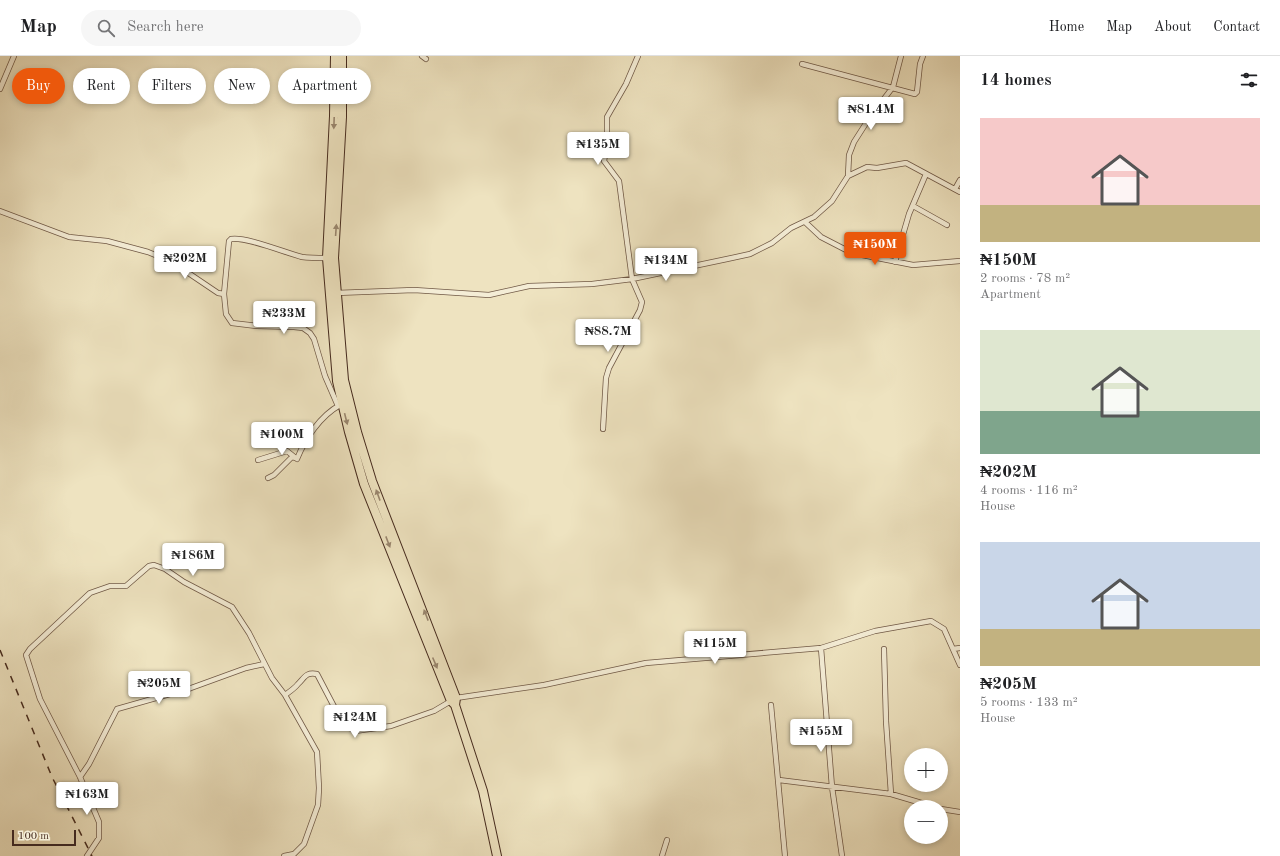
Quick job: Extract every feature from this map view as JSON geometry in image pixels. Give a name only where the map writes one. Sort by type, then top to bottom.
[{"type":"main road","points":[[335,56],[334,116],[327,258],[340,405],[364,484],[454,701]]},
{"type":"main road","points":[[342,56],[342,117],[334,258],[344,380],[357,432],[372,481],[454,701],[483,791],[497,856]]},
{"type":"street","points":[[0,89],[14,56]]},
{"type":"street","points":[[422,56],[426,59]]},
{"type":"street","points":[[603,429],[606,378],[609,368],[640,310],[642,302],[632,279],[619,181],[604,161],[606,117],[626,84],[638,56]]},
{"type":"street","points":[[848,176],[849,155],[854,142],[870,117],[893,87],[901,56]]},
{"type":"street","points":[[802,64],[915,94],[917,92],[919,69],[923,56]]},
{"type":"street","points":[[336,292],[414,290],[489,295],[529,286],[592,284],[632,279],[750,254],[826,208],[848,176],[867,166],[877,168],[906,163],[958,191],[960,180]]},
{"type":"street","points":[[895,262],[901,240],[926,174]]},
{"type":"street","points":[[914,206],[947,225]]},
{"type":"street","points":[[0,212],[69,237],[107,241],[148,252],[172,262],[218,293],[224,294]]},
{"type":"street","points":[[805,222],[821,237],[852,253],[913,265],[960,261]]},
{"type":"street","points":[[297,459],[302,446],[317,424],[340,405],[325,376],[314,339],[310,333],[303,328],[257,326],[232,322],[226,314],[224,294],[229,241],[230,239],[240,239],[282,249],[303,257],[327,258]]},
{"type":"street","points":[[258,460],[287,451],[297,459]]},
{"type":"street","points":[[268,478],[274,475],[292,457],[297,459]]},
{"type":"street","points":[[87,856],[99,838],[99,822],[80,777],[40,699],[26,655],[30,649],[90,593],[110,586],[126,586],[149,566],[154,565],[165,568],[184,582],[232,606],[249,633],[272,678],[285,695],[315,748],[319,788],[318,805],[304,844],[294,854],[284,856]]},
{"type":"street","points":[[285,695],[300,683],[304,676],[312,673],[317,674],[340,718],[346,725],[355,731],[391,726],[434,711],[454,701],[544,685],[646,663],[821,648],[875,631],[931,620],[944,629],[960,665]]},
{"type":"street","points":[[821,648],[832,787],[842,856]]},
{"type":"street","points":[[953,649],[960,648]]},
{"type":"street","points":[[884,649],[886,721],[891,794]]},
{"type":"street","points":[[80,777],[89,764],[117,709],[191,688],[246,668],[264,664]]},
{"type":"street","points":[[771,704],[785,856]]},
{"type":"street","points":[[779,780],[891,794],[911,800]]},
{"type":"street","points":[[948,810],[960,812]]},
{"type":"street","points":[[662,856],[667,840]]},
{"type":"railway","points":[[0,650],[52,777],[92,856]]}]
